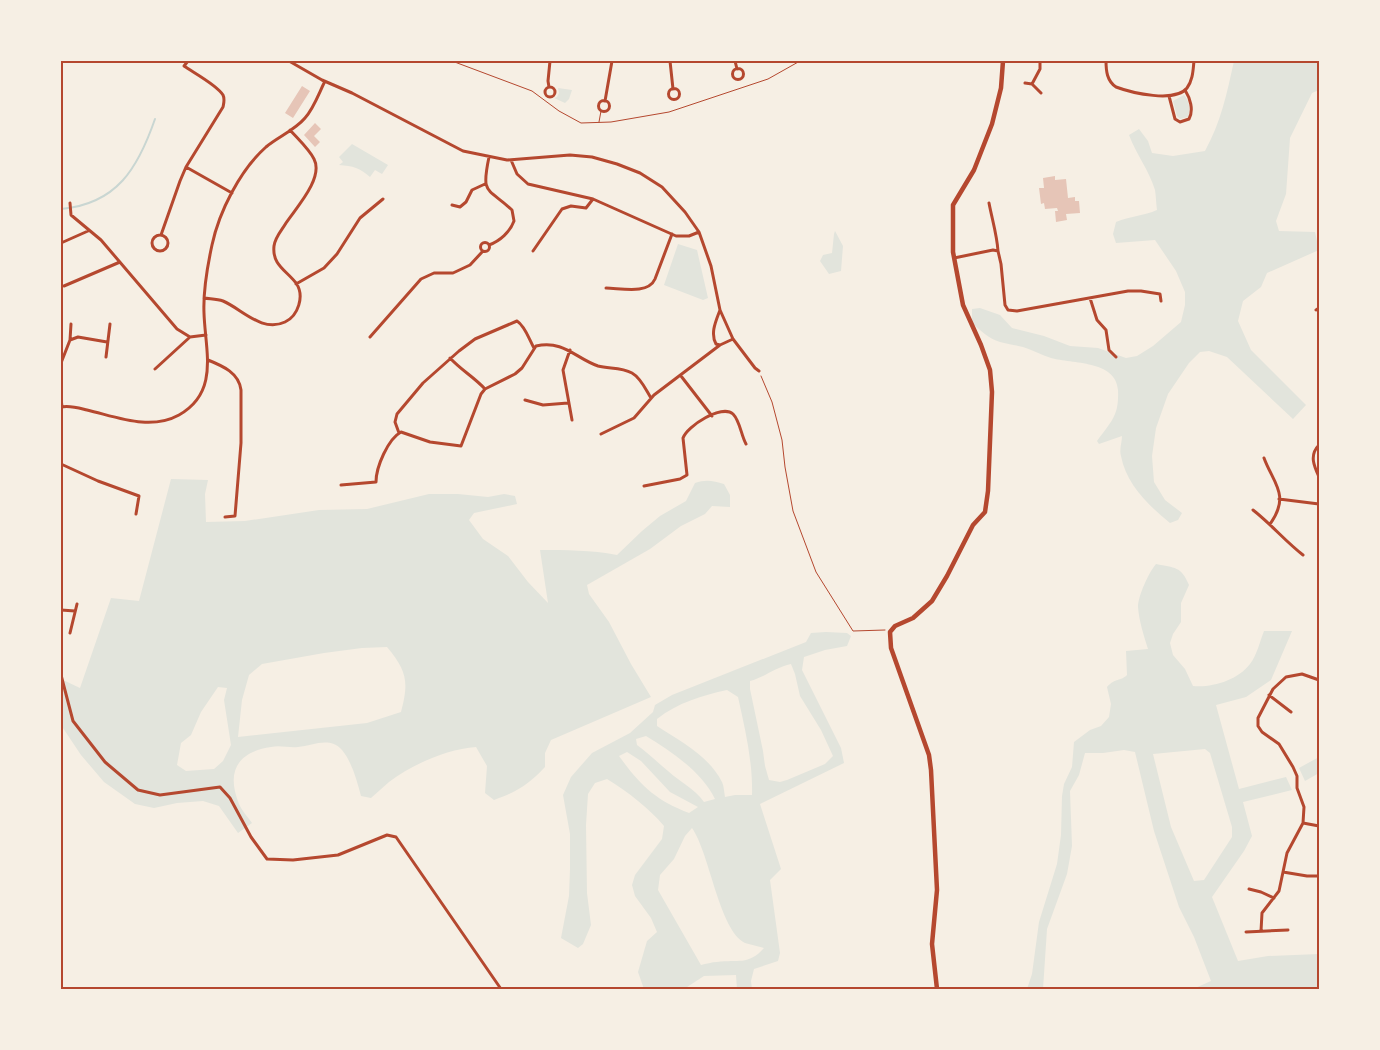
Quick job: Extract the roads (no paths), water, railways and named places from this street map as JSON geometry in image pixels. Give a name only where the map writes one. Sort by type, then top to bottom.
[{"type":"street","points":[[161,235],[186,167],[223,107],[225,100],[224,96],[217,89],[184,66],[188,61]]},
{"type":"street","points":[[289,61],[325,82],[352,93],[463,151],[511,160],[570,155],[592,157],[640,173],[662,187],[685,212],[699,232],[712,266],[720,310],[733,339],[759,371]]},
{"type":"street","points":[[549,87],[550,61]]},
{"type":"street","points":[[605,101],[612,61]]},
{"type":"street","points":[[670,61],[673,89]]},
{"type":"street","points":[[735,61],[737,69]]},
{"type":"street","points":[[937,989],[932,944],[937,890],[931,770],[929,755],[890,648],[890,632],[895,626],[913,618],[932,601],[973,525],[985,512],[992,414],[990,370],[982,345],[963,305],[953,252],[953,205],[974,170],[992,124],[1001,88],[1003,61]]},
{"type":"street","points":[[1032,84],[1040,69],[1040,61]]},
{"type":"street","points":[[1106,61],[1106,71],[1110,81],[1116,87],[1169,96],[1185,90],[1191,79],[1194,61]]},
{"type":"street","points":[[61,398],[62,407],[72,407],[154,423],[169,419],[185,411],[198,396],[208,376],[205,283],[212,243],[221,216],[244,173],[257,156],[305,118],[325,82]]},
{"type":"street","points":[[1025,83],[1032,84],[1040,93]]},
{"type":"street","points":[[1169,96],[1175,119],[1180,122],[1189,119],[1192,115],[1190,102],[1185,90]]},
{"type":"street","points":[[605,101],[609,108],[606,111],[601,111],[599,103],[605,101]]},
{"type":"street","points":[[204,298],[222,301],[258,321],[272,325],[278,325],[290,319],[299,306],[300,292],[296,284],[277,265],[274,254],[275,242],[313,183],[316,172],[314,158],[290,130]]},
{"type":"street","points":[[483,251],[482,245],[496,242],[506,233],[514,221],[512,210],[490,193],[485,184],[489,157]]},
{"type":"street","points":[[511,160],[517,174],[528,184],[593,199],[681,236],[699,232]]},
{"type":"street","points":[[186,167],[232,193]]},
{"type":"street","points":[[452,205],[460,207],[466,202],[472,190],[485,184]]},
{"type":"street","points":[[296,284],[324,268],[337,254],[360,218],[383,199]]},
{"type":"street","points":[[533,251],[562,209],[571,206],[586,208],[593,199]]},
{"type":"street","points":[[70,203],[71,214],[88,231],[101,240],[149,299],[177,329],[190,337]]},
{"type":"street","points":[[989,203],[1001,264],[1005,306],[1008,310],[1128,291],[1160,294],[1162,301]]},
{"type":"street","points":[[61,243],[88,231]]},
{"type":"street","points":[[606,288],[641,289],[652,285],[656,279],[672,233]]},
{"type":"street","points":[[161,235],[167,239],[168,245],[164,250],[153,248],[152,241],[155,236],[161,235]]},
{"type":"street","points":[[370,337],[421,278],[434,273],[453,273],[470,265],[483,251],[488,251],[489,245]]},
{"type":"street","points":[[954,258],[993,250],[998,252]]},
{"type":"street","points":[[64,286],[120,262]]},
{"type":"street","points":[[1090,298],[1097,320],[1106,330],[1110,350],[1116,357]]},
{"type":"street","points":[[720,310],[714,326],[713,338],[716,344],[720,345]]},
{"type":"street","points":[[399,433],[395,422],[397,414],[424,383],[450,358],[475,339],[515,320],[520,322],[534,348]]},
{"type":"street","points":[[61,363],[70,340],[71,324]]},
{"type":"street","points":[[106,357],[110,324]]},
{"type":"street","points":[[155,369],[190,337],[206,335]]},
{"type":"street","points":[[70,340],[78,337],[108,342]]},
{"type":"street","points":[[601,434],[634,418],[651,398],[720,345],[733,339]]},
{"type":"street","points":[[341,485],[376,482],[379,464],[390,444],[399,433],[405,432],[430,442],[461,446],[484,390],[515,374],[522,368],[534,348],[542,344],[560,346],[600,366],[632,373],[640,380],[651,398]]},
{"type":"street","points":[[570,350],[563,370],[572,420]]},
{"type":"street","points":[[450,358],[457,366],[475,378],[484,390]]},
{"type":"street","points":[[208,360],[234,374],[240,383],[241,390],[241,443],[235,516],[225,517]]},
{"type":"street","points":[[681,376],[712,416]]},
{"type":"street","points":[[525,400],[543,405],[568,403]]},
{"type":"street","points":[[644,486],[669,482],[687,476],[685,432],[692,426],[724,411],[733,414],[746,444]]},
{"type":"street","points":[[1319,445],[1313,454],[1313,459],[1319,477]]},
{"type":"street","points":[[1264,458],[1278,484],[1278,510],[1270,524]]},
{"type":"street","points":[[61,464],[98,481],[140,496],[136,514]]},
{"type":"street","points":[[1279,499],[1319,504]]},
{"type":"street","points":[[1253,510],[1303,555]]},
{"type":"street","points":[[70,633],[77,604]]},
{"type":"street","points":[[61,610],[75,611]]},
{"type":"street","points":[[1261,931],[1262,913],[1275,898],[1280,888],[1287,853],[1303,823],[1304,807],[1297,788],[1296,773],[1283,750],[1275,741],[1262,732],[1258,726],[1259,714],[1276,684],[1292,675],[1306,674],[1319,680]]},
{"type":"street","points":[[61,675],[73,721],[105,762],[138,790],[160,794],[220,787],[230,798],[251,837],[267,859],[293,860],[338,855],[387,835],[396,837],[501,989]]},
{"type":"street","points":[[1270,695],[1291,712]]},
{"type":"street","points":[[1303,823],[1319,826]]},
{"type":"street","points":[[1283,872],[1319,876]]},
{"type":"street","points":[[1249,889],[1275,898]]},
{"type":"street","points":[[1246,932],[1288,930]]},
{"type":"waterway","points":[[61,209],[80,206],[97,200],[123,180],[133,168],[141,153],[155,119]]}]
